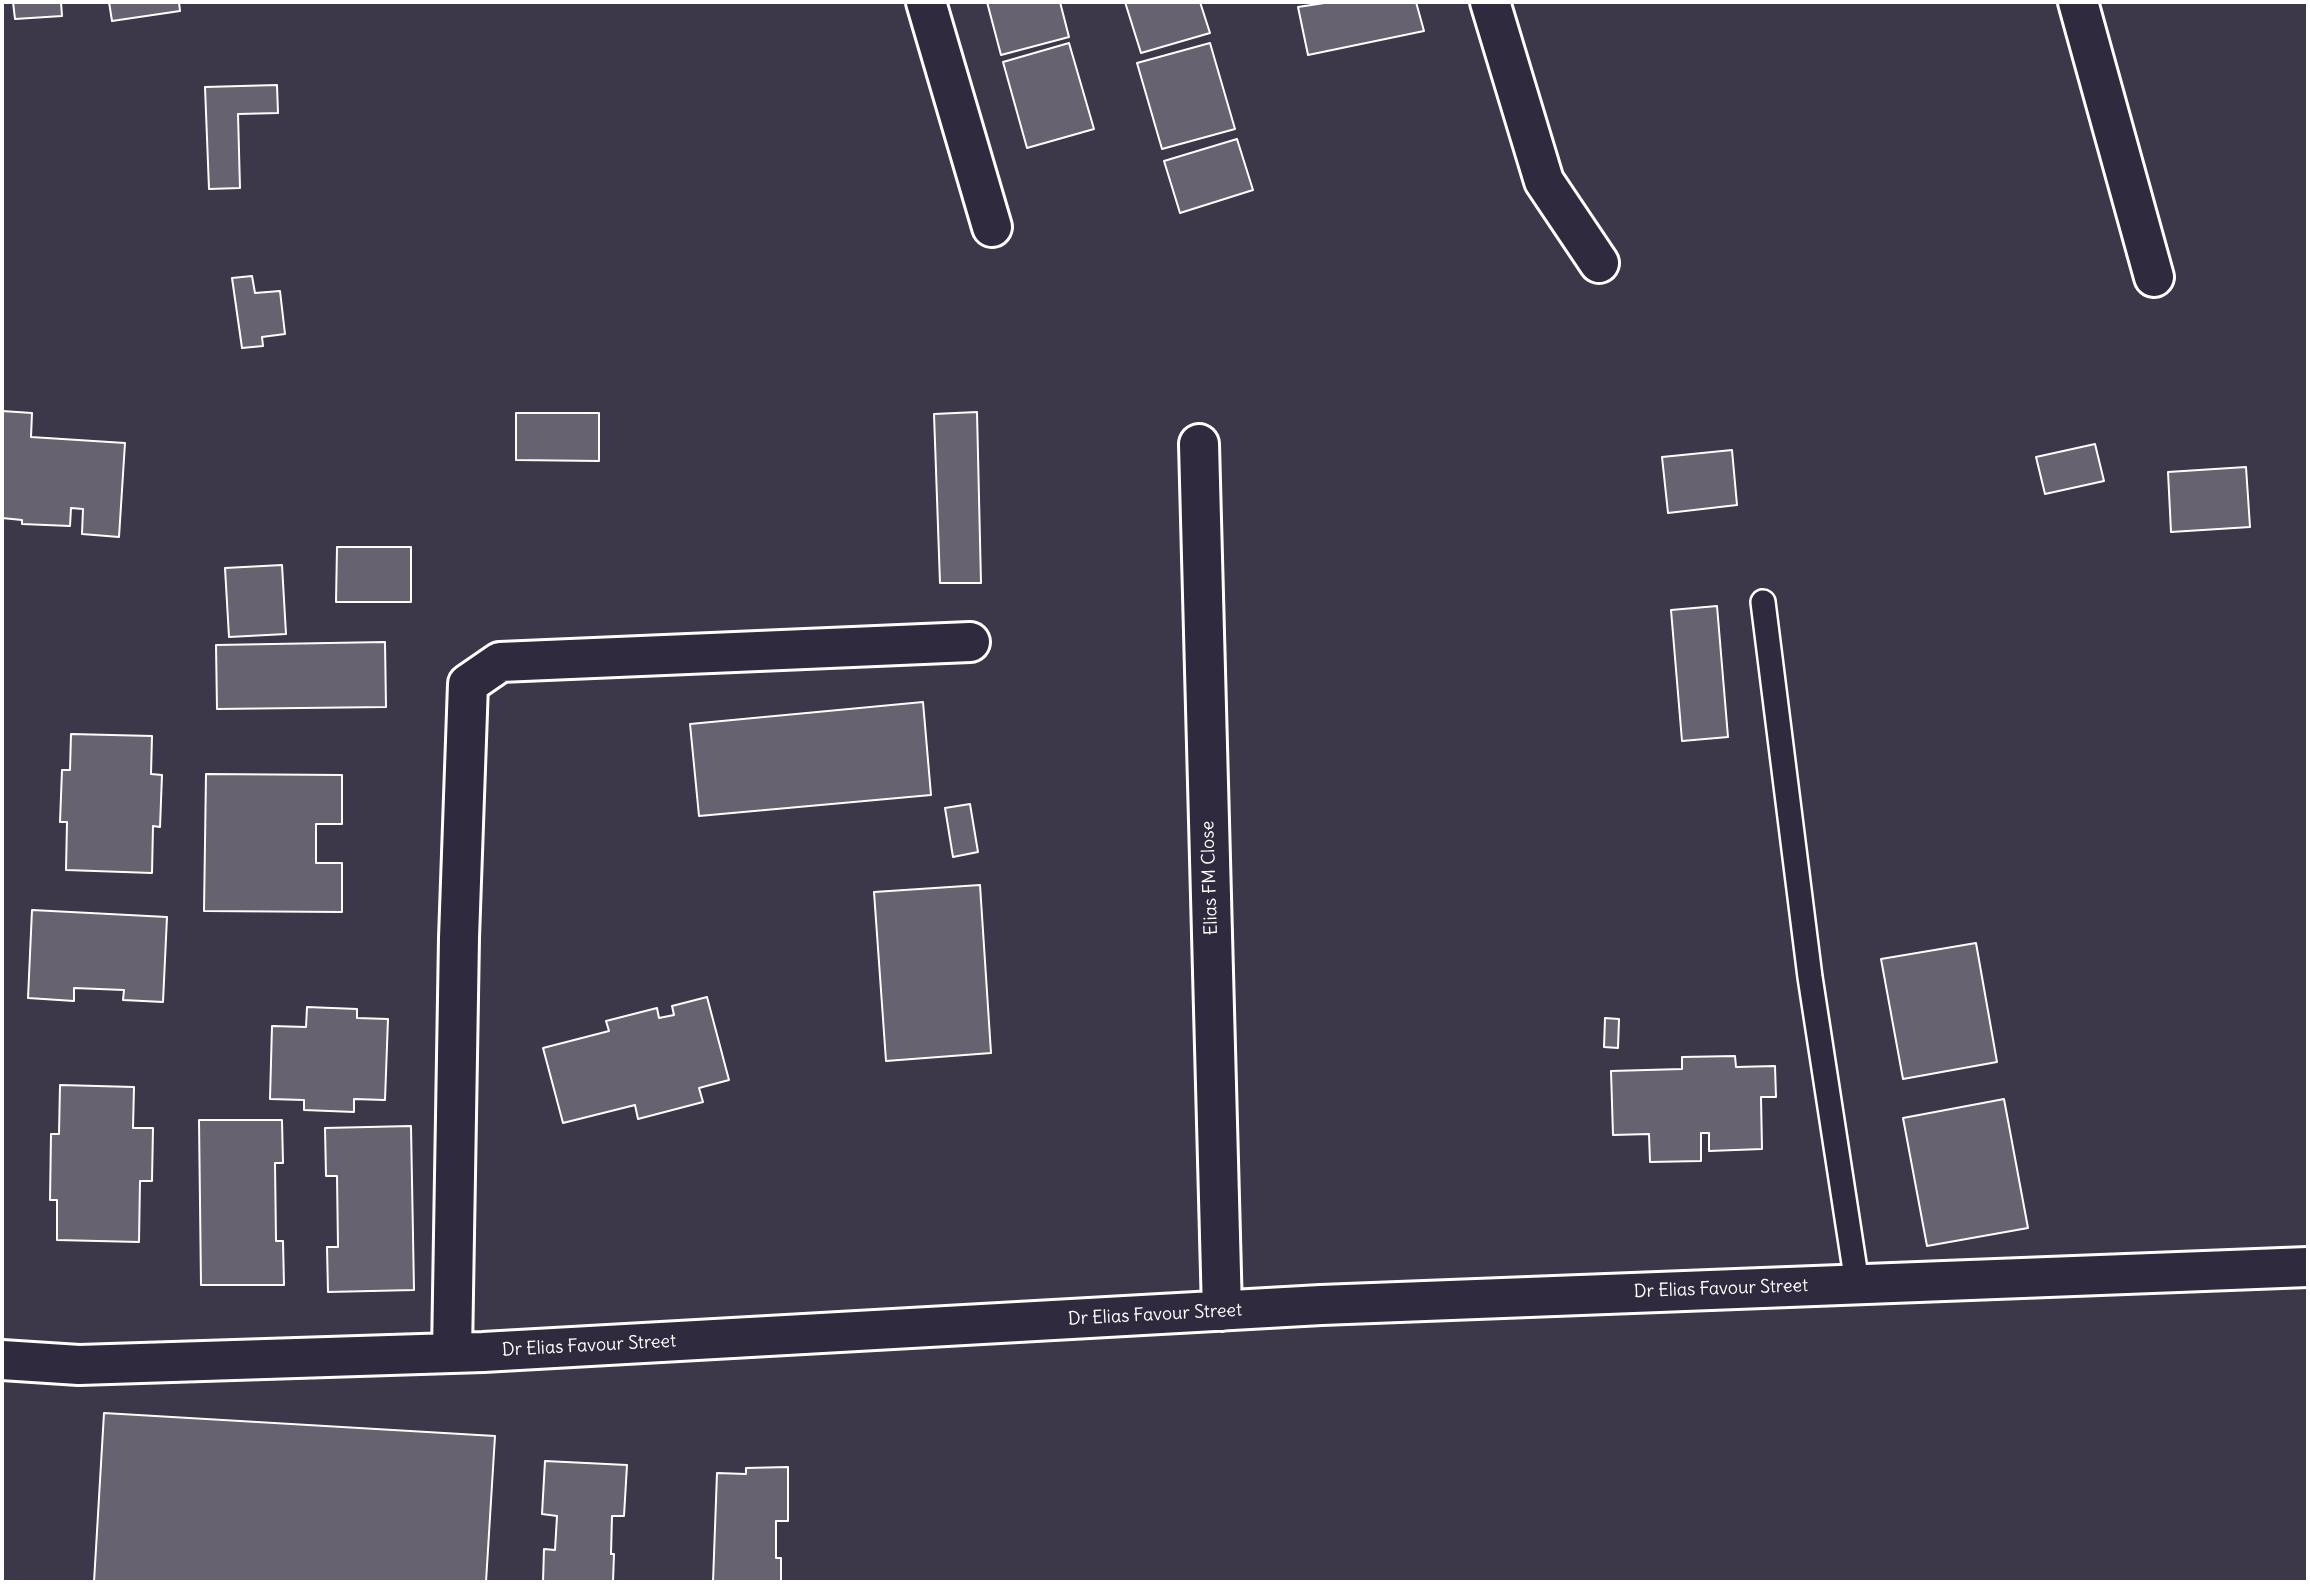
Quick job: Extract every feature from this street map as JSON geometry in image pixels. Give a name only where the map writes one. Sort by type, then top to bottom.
[{"type":"street","points":[[926,2],[992,227]]},
{"type":"street","points":[[1490,2],[1544,181],[1600,263]]},
{"type":"street","points":[[2078,2],[2154,277]]},
{"type":"street","name":"Elias FM Close","points":[[1199,444],[1222,1311]]},
{"type":"street","points":[[452,1353],[459,938],[468,684],[500,662],[970,642]]},
{"type":"street","name":"Dr Elias Favour Street","points":[[2,1360],[79,1365],[452,1353],[1222,1311],[1857,1283],[2308,1267]]},
{"type":"lane","points":[[1763,602],[1810,977],[1857,1283]]},
{"type":"building","points":[[13,2],[61,2],[62,16],[15,19]]},
{"type":"building","points":[[109,2],[179,2],[180,11],[112,21]]},
{"type":"building","points":[[987,2],[1060,2],[1069,37],[1001,55]]},
{"type":"building","points":[[1125,2],[1200,2],[1210,33],[1141,53]]},
{"type":"building","points":[[1331,2],[1416,2],[1424,31],[1308,55],[1298,7]]},
{"type":"building","points":[[1069,43],[1094,129],[1027,148],[1003,62]]},
{"type":"building","points":[[1210,43],[1235,129],[1162,149],[1137,63]]},
{"type":"building","points":[[277,85],[278,113],[238,114],[240,188],[209,189],[205,87]]},
{"type":"building","points":[[1237,139],[1253,190],[1180,213],[1164,161]]},
{"type":"building","points":[[252,276],[255,293],[280,291],[285,334],[262,337],[263,346],[242,348],[232,278]]},
{"type":"building","points":[[2,411],[32,413],[31,437],[125,443],[119,537],[82,534],[83,509],[71,508],[70,526],[22,524],[22,520],[2,518]]},
{"type":"building","points":[[977,412],[981,583],[940,583],[934,414]]},
{"type":"building","points":[[516,413],[599,413],[599,461],[516,460]]},
{"type":"building","points":[[2095,444],[2104,481],[2045,494],[2036,457]]},
{"type":"building","points":[[1732,450],[1737,505],[1668,513],[1662,457]]},
{"type":"building","points":[[2246,467],[2250,527],[2171,532],[2168,472]]},
{"type":"building","points":[[337,547],[411,547],[411,602],[336,602]]},
{"type":"building","points":[[282,565],[286,634],[229,637],[225,568]]},
{"type":"building","points":[[1717,606],[1728,737],[1682,741],[1671,610]]},
{"type":"building","points":[[385,642],[386,707],[217,709],[216,645]]},
{"type":"building","points":[[923,702],[931,795],[699,816],[690,724]]},
{"type":"building","points":[[71,734],[152,736],[151,774],[162,775],[160,827],[153,826],[152,873],[66,870],[67,822],[60,822],[62,770],[70,770]]},
{"type":"building","points":[[206,774],[342,775],[342,824],[316,824],[316,863],[342,863],[342,912],[204,911]]},
{"type":"building","points":[[970,804],[978,852],[953,857],[945,808]]},
{"type":"building","points":[[980,885],[991,1053],[886,1061],[874,892]]},
{"type":"building","points":[[32,910],[167,917],[163,1002],[123,1000],[124,990],[74,988],[74,1001],[28,998]]},
{"type":"building","points":[[1976,943],[1997,1062],[1903,1079],[1881,959]]},
{"type":"building","points":[[707,997],[729,1080],[699,1088],[703,1102],[638,1119],[635,1105],[563,1123],[543,1048],[609,1031],[606,1021],[657,1008],[659,1018],[674,1015],[672,1006]]},
{"type":"building","points":[[307,1007],[357,1009],[357,1018],[388,1019],[385,1100],[354,1099],[354,1112],[304,1110],[304,1100],[270,1099],[272,1026],[306,1027]]},
{"type":"building","points":[[1605,1018],[1619,1019],[1618,1048],[1604,1047]]},
{"type":"building","points":[[1735,1056],[1736,1067],[1775,1066],[1776,1097],[1761,1097],[1762,1149],[1709,1151],[1709,1133],[1701,1133],[1701,1161],[1650,1162],[1649,1134],[1613,1135],[1611,1071],[1682,1069],[1682,1057]]},
{"type":"building","points":[[60,1085],[134,1087],[133,1128],[153,1128],[152,1181],[140,1181],[139,1242],[57,1240],[57,1200],[50,1200],[51,1134],[59,1134]]},
{"type":"building","points":[[2004,1099],[2028,1228],[1927,1246],[1903,1118]]},
{"type":"building","points":[[199,1120],[282,1120],[283,1163],[275,1163],[276,1241],[283,1241],[284,1285],[201,1285]]},
{"type":"building","points":[[411,1126],[414,1290],[328,1292],[327,1247],[338,1247],[337,1176],[326,1176],[325,1128]]},
{"type":"building","points":[[104,1413],[495,1436],[486,1582],[94,1582]]},
{"type":"building","points":[[545,1461],[627,1465],[624,1516],[612,1516],[613,1582],[543,1582],[544,1549],[555,1550],[557,1516],[542,1514]]},
{"type":"building","points":[[788,1467],[788,1521],[776,1521],[776,1558],[781,1558],[781,1582],[713,1582],[717,1473],[746,1474],[746,1468]]}]
